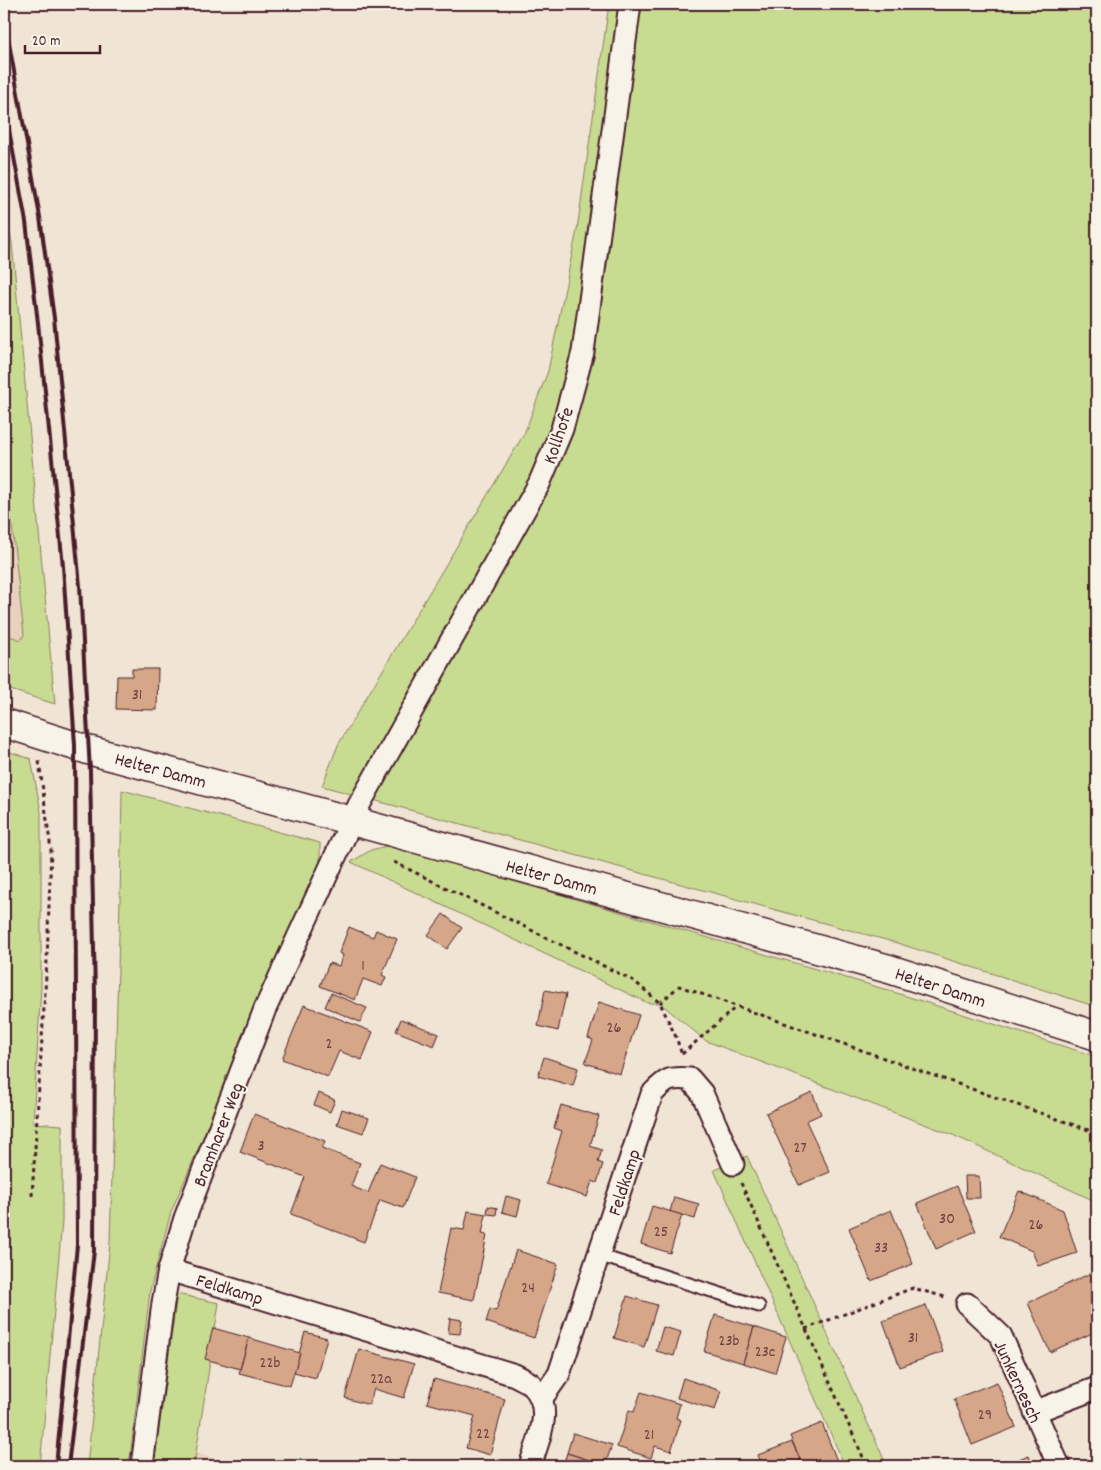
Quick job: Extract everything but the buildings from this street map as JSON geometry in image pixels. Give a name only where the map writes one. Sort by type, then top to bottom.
[{"type":"street","name":"Kollhofe","points":[[352,821],[359,805],[539,484],[562,429],[583,352],[630,4]]},
{"type":"street","name":"Helter Damm","points":[[4,723],[88,750],[889,969],[1097,1036]]},
{"type":"street","name":"Bramharer Weg","points":[[142,1466],[163,1303],[169,1270],[185,1218],[265,1009],[352,821]]},
{"type":"street","name":"Feldkamp","points":[[169,1270],[515,1375],[531,1384],[542,1398],[559,1374],[652,1094],[664,1082],[677,1078],[690,1080]]},
{"type":"street","points":[[690,1080],[702,1093],[733,1164]]},
{"type":"street","name":"Junkernesch","points":[[967,1304],[1001,1336],[1059,1466]]},
{"type":"street","points":[[1034,1412],[1097,1388]]},
{"type":"street","points":[[530,1466],[542,1428],[544,1412],[542,1398]]},
{"type":"lane","points":[[598,1255],[759,1306]]},
{"type":"path","points":[[32,1196],[47,960],[51,850],[38,755]]},
{"type":"path","points":[[389,859],[634,981],[660,1003],[676,1037],[690,1080]]},
{"type":"path","points":[[660,1003],[679,986],[1097,1133]]},
{"type":"path","points":[[682,1054],[736,1007]]},
{"type":"path","points":[[733,1164],[867,1466]]},
{"type":"path","points":[[805,1329],[914,1288],[967,1304]]},
{"type":"shaded area","points":[[4,453],[24,635],[21,640],[4,634]]},
{"type":"shaded area","points":[[196,1453],[240,1466],[194,1466]]},
{"type":"green space","points":[[609,4],[809,4],[856,9],[862,4],[1097,4],[1097,1007],[897,943],[322,786],[338,745],[524,434],[548,371],[577,230]]},
{"type":"green space","points":[[4,201],[12,243],[55,704],[4,688],[4,634],[21,640],[24,635],[4,453]]},
{"type":"green space","points":[[4,750],[31,759],[41,812],[41,987],[33,1123],[62,1125],[62,1222],[40,1466],[4,1466],[4,1408],[9,1354],[4,1354]]},
{"type":"green space","points":[[122,790],[320,843],[320,867],[171,1212],[150,1291],[129,1466],[87,1466],[110,1243]]},
{"type":"green space","points":[[390,845],[884,989],[1097,1057],[1097,1202],[953,1135],[706,1041],[660,1003],[648,1003],[351,862],[371,850]]},
{"type":"green space","points":[[747,1156],[887,1466],[845,1466],[714,1170]]},
{"type":"green space","points":[[177,1294],[219,1303],[194,1466],[154,1466]]},
{"type":"railway","points":[[4,15],[40,217],[54,318],[80,586],[90,772],[95,993],[94,1251],[68,1466]]},
{"type":"railway","points":[[4,103],[26,222],[38,323],[63,566],[75,745],[77,1245],[56,1466]]}]
